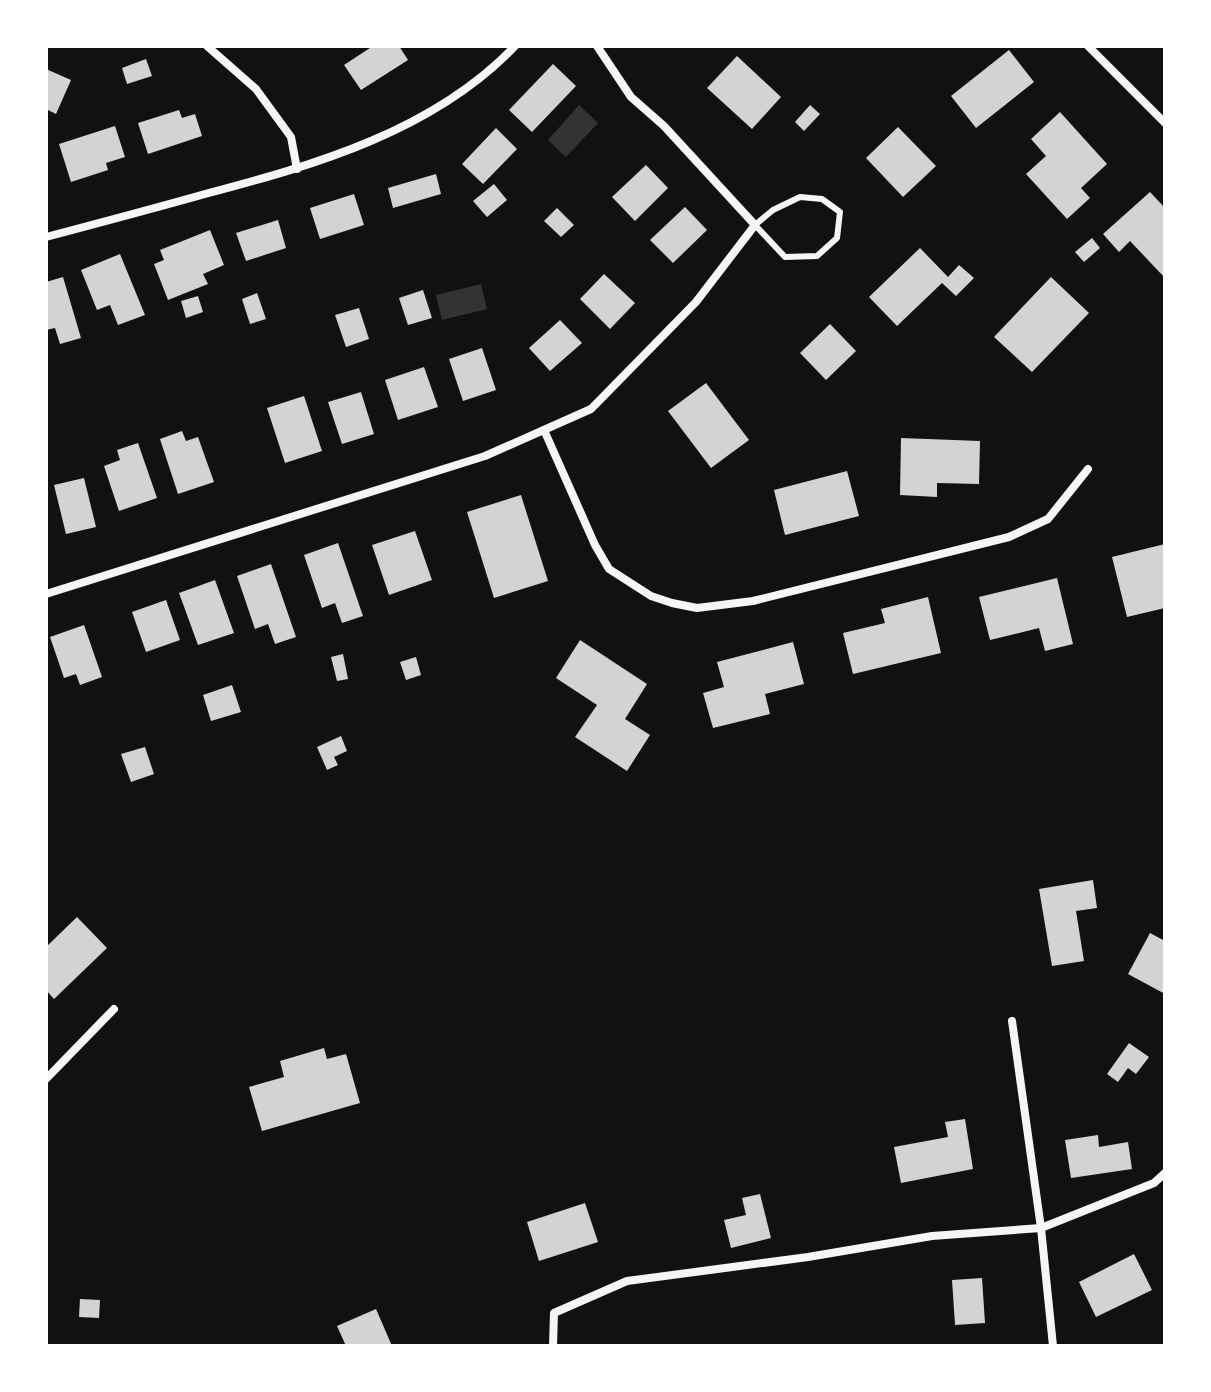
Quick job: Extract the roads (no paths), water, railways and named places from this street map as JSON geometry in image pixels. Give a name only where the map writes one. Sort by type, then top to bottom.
[{"type":"street","points":[[207,46],[256,89],[291,137],[297,169]]},
{"type":"street","points":[[46,237],[297,169],[421,118],[499,63],[515,46]]},
{"type":"street","points":[[46,594],[485,456],[591,409],[696,302],[755,225],[664,126],[631,97],[597,46]]},
{"type":"street","points":[[1088,46],[1165,123]]},
{"type":"street","points":[[544,430],[595,545],[609,569],[651,596],[697,608],[753,601],[1009,537],[1048,519],[1088,469]]},
{"type":"street","points":[[46,1079],[114,1009]]},
{"type":"street","points":[[1012,1021],[1041,1228],[1053,1346]]},
{"type":"street","points":[[553,1346],[554,1313],[627,1281],[808,1257],[932,1236],[1041,1228],[1154,1183],[1165,1173]]},
{"type":"lane","points":[[800,197],[822,199],[840,212],[837,238],[817,256],[785,257],[755,225],[773,210],[800,197]]}]
